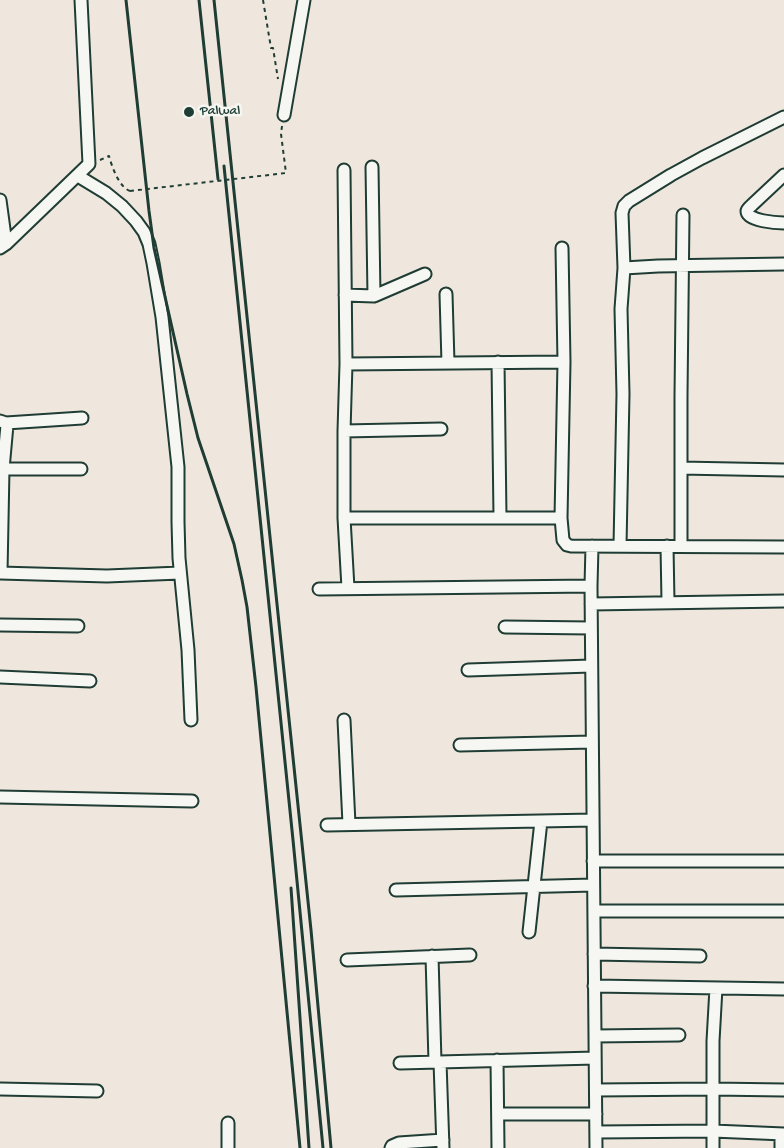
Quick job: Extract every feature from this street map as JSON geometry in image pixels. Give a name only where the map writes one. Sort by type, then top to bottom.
[{"type":"street","points":[[3,246],[89,164],[81,0]]},
{"type":"street","points":[[284,115],[304,0]]},
{"type":"street","points":[[620,546],[623,394],[621,309],[624,268],[622,213],[624,206],[679,170],[784,117]]},
{"type":"street","points":[[372,167],[374,296]]},
{"type":"street","points":[[344,170],[346,364],[344,518],[348,588]]},
{"type":"street","points":[[784,175],[747,212],[750,216],[760,220],[784,223]]},
{"type":"street","points":[[78,176],[106,193],[136,221],[144,232],[149,244],[153,263],[162,317],[178,467],[180,573],[188,650],[191,720]]},
{"type":"street","points":[[0,200],[3,246]]},
{"type":"street","points":[[681,546],[683,215]]},
{"type":"street","points":[[562,248],[564,362],[561,518],[563,540],[567,545],[592,546],[784,546]]},
{"type":"street","points":[[624,268],[784,264]]},
{"type":"street","points":[[345,295],[374,296],[425,274]]},
{"type":"street","points":[[446,294],[448,363]]},
{"type":"street","points":[[498,362],[500,517]]},
{"type":"street","points":[[346,364],[564,362]]},
{"type":"street","points":[[3,422],[82,418]]},
{"type":"street","points":[[3,422],[7,425],[2,469],[1,573],[107,576],[180,573]]},
{"type":"street","points":[[344,431],[441,429]]},
{"type":"street","points":[[681,468],[784,470]]},
{"type":"street","points":[[2,469],[81,469]]},
{"type":"street","points":[[344,518],[561,518]]},
{"type":"street","points":[[592,546],[590,586],[596,1148]]},
{"type":"street","points":[[667,546],[668,602]]},
{"type":"street","points":[[319,589],[590,586]]},
{"type":"street","points":[[591,604],[784,601]]},
{"type":"street","points":[[0,625],[78,626]]},
{"type":"street","points":[[504,627],[591,628]]},
{"type":"street","points":[[468,670],[591,666]]},
{"type":"street","points":[[0,677],[90,681]]},
{"type":"street","points":[[344,720],[349,824]]},
{"type":"street","points":[[460,746],[592,742]]},
{"type":"street","points":[[0,797],[192,801]]},
{"type":"street","points":[[327,825],[593,820]]},
{"type":"street","points":[[529,932],[541,821]]},
{"type":"street","points":[[593,861],[784,861]]},
{"type":"street","points":[[396,890],[593,885]]},
{"type":"street","points":[[594,912],[784,911]]},
{"type":"street","points":[[594,954],[700,956]]},
{"type":"street","points":[[348,960],[470,955]]},
{"type":"street","points":[[391,1148],[398,1144],[443,1144],[432,956]]},
{"type":"street","points":[[594,986],[784,989]]},
{"type":"street","points":[[713,1148],[713,1041],[716,988]]},
{"type":"street","points":[[595,1036],[679,1035]]},
{"type":"street","points":[[400,1063],[595,1058]]},
{"type":"street","points":[[497,1060],[498,1148]]},
{"type":"street","points":[[0,1089],[97,1091]]},
{"type":"street","points":[[596,1090],[784,1090]]},
{"type":"street","points":[[498,1114],[596,1114]]},
{"type":"street","points":[[228,1123],[228,1148]]},
{"type":"street","points":[[597,1132],[713,1131],[782,1134],[781,1148]]},
{"type":"path","points":[[264,0],[271,48],[274,48],[280,86]]},
{"type":"path","points":[[89,164],[109,156],[112,168],[122,186],[130,191],[286,173],[281,134],[284,115]]},
{"type":"railway","points":[[126,0],[154,248],[198,438],[234,544],[247,607],[300,1148]]},
{"type":"railway","points":[[199,0],[218,179]]},
{"type":"railway","points":[[214,0],[311,930],[331,1148]]},
{"type":"railway","points":[[224,166],[323,1148]]},
{"type":"railway","points":[[291,888],[309,1148]]},
{"type":"place","name":"Palwal","points":[[189,112]]}]
